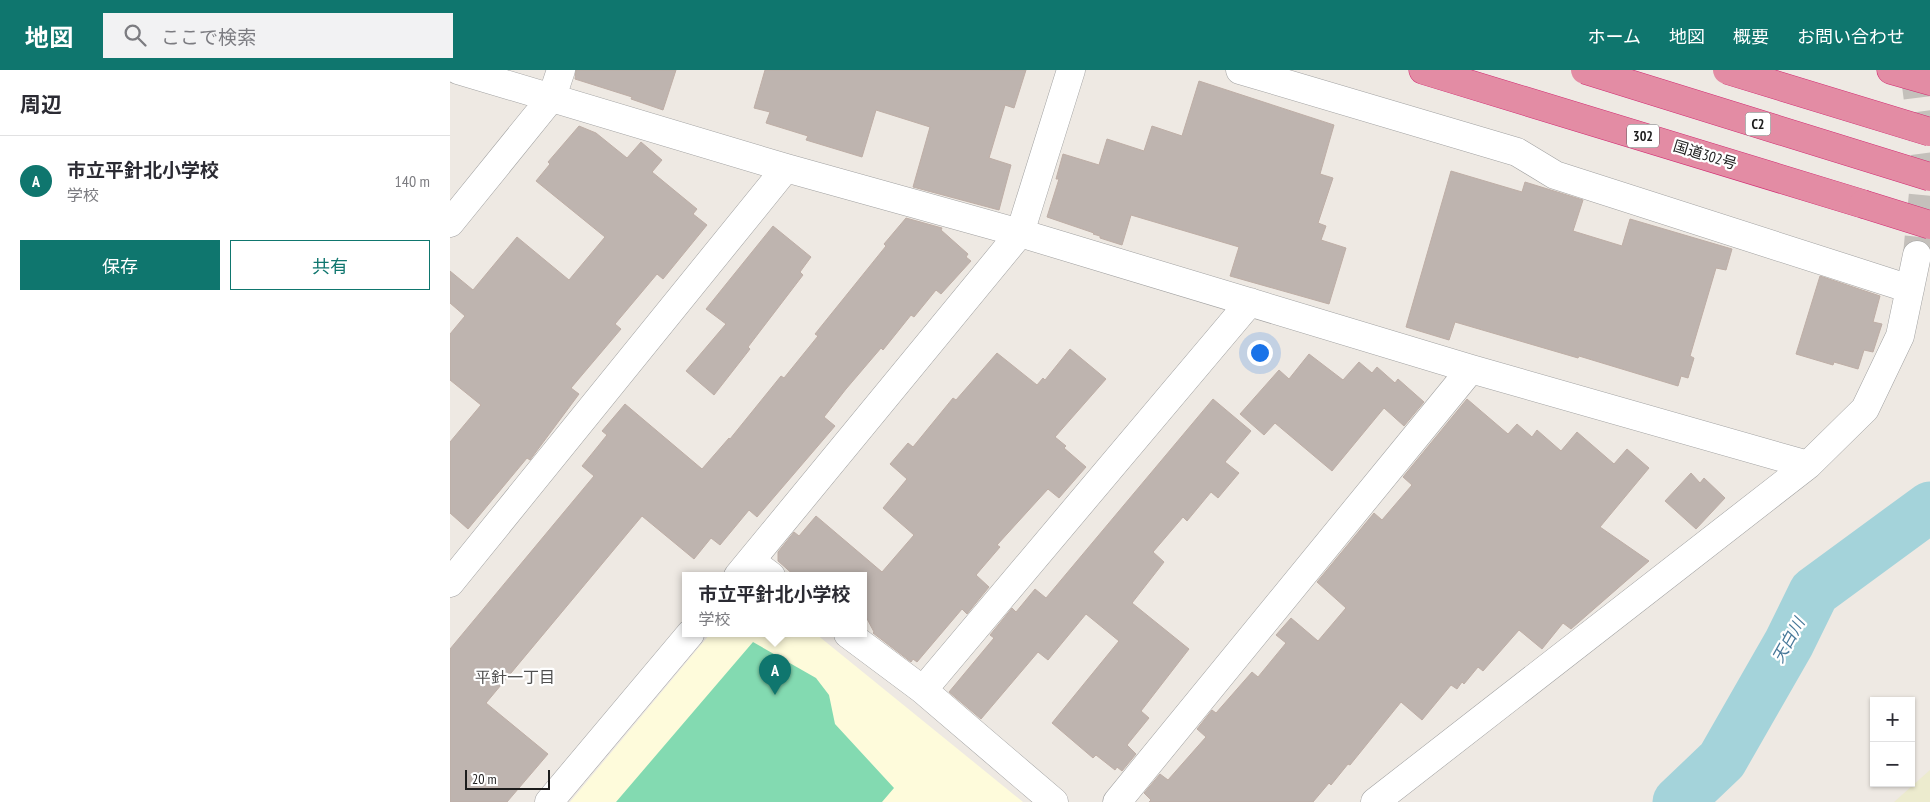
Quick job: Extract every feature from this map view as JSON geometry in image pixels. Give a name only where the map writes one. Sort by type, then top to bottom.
[{"type":"highway","name":"国道302号","points":[[1423,70],[1930,225]]},
{"type":"highway","name":"C2","points":[[1585,70],[1930,178]]},
{"type":"highway","points":[[1727,70],[1930,132]]},
{"type":"highway","points":[[1891,70],[1927,80]]},
{"type":"street","points":[[458,70],[786,168],[1020,233],[1471,369],[1808,464]]},
{"type":"street","points":[[450,223],[552,97],[561,70]]},
{"type":"street","points":[[754,571],[1020,233],[1071,70]]},
{"type":"street","points":[[1240,70],[1517,152],[1555,175],[1910,289]]},
{"type":"street","points":[[450,583],[786,168]]},
{"type":"street","points":[[1375,802],[1808,464],[1865,409],[1900,336],[1917,255]]},
{"type":"street","points":[[923,690],[1250,302]]},
{"type":"street","points":[[1117,802],[1471,369]]},
{"type":"street","points":[[549,802],[687,637]]},
{"type":"street","points":[[852,637],[923,690],[1054,802]]},
{"type":"shaded area","points":[[708,637],[820,637],[1023,802],[570,802]]},
{"type":"green space","points":[[753,642],[816,678],[829,695],[835,724],[894,788],[882,802],[616,802]]},
{"type":"green space","points":[[1930,770],[1930,802],[1894,802],[1911,787],[1915,787],[1915,783]]},
{"type":"building","points":[[576,70],[676,70],[663,110],[631,99],[632,97],[575,79]]},
{"type":"building","points":[[765,70],[1026,70],[1014,108],[1005,105],[989,158],[1011,165],[999,210],[913,187],[930,127],[876,110],[862,157],[806,140],[808,136],[766,123],[770,112],[754,108]]},
{"type":"building","points":[[1199,81],[1334,125],[1320,174],[1333,178],[1318,223],[1326,226],[1321,240],[1346,248],[1329,304],[1230,276],[1239,247],[1131,215],[1122,245],[1047,217],[1059,179],[1056,179],[1063,154],[1099,165],[1107,139],[1144,151],[1152,126],[1182,136]]},
{"type":"building","points":[[579,126],[596,133],[627,158],[641,142],[662,160],[652,172],[697,209],[693,214],[707,225],[663,279],[657,274],[615,324],[621,329],[571,388],[579,394],[530,460],[527,458],[468,529],[450,513],[450,442],[481,405],[450,380],[450,334],[465,316],[450,303],[450,271],[473,290],[517,237],[569,280],[605,237],[536,181],[550,164],[548,162]]},
{"type":"building","points":[[1451,171],[1522,192],[1525,182],[1583,200],[1573,231],[1622,246],[1630,219],[1732,249],[1726,270],[1716,268],[1690,356],[1694,358],[1688,378],[1681,376],[1678,386],[1579,356],[1578,358],[1455,322],[1449,340],[1406,327]]},
{"type":"building","points":[[906,218],[942,228],[941,230],[968,254],[966,257],[971,261],[941,294],[936,290],[914,317],[911,315],[883,350],[881,348],[846,389],[824,417],[835,426],[757,517],[749,510],[720,545],[711,538],[694,559],[642,516],[486,703],[548,754],[507,802],[450,802],[450,649],[594,476],[582,466],[607,435],[602,431],[625,404],[702,469],[730,439],[781,376],[784,378],[818,336],[815,334],[886,246],[884,244]]},
{"type":"building","points":[[773,226],[811,257],[800,272],[803,275],[748,347],[750,349],[714,395],[686,371],[726,324],[706,309]]},
{"type":"building","points":[[1820,276],[1880,296],[1873,322],[1882,324],[1873,352],[1864,350],[1858,369],[1834,362],[1833,365],[1796,354]]},
{"type":"building","points":[[1070,349],[1106,379],[1055,437],[1066,446],[1064,448],[1086,467],[1059,498],[1048,489],[997,545],[1000,547],[976,575],[989,587],[967,614],[962,609],[917,662],[913,659],[911,662],[873,633],[867,619],[867,572],[790,572],[778,561],[778,552],[794,532],[799,536],[816,516],[882,572],[914,535],[883,508],[907,479],[890,464],[908,443],[913,447],[953,398],[956,400],[997,353],[1037,385],[1043,378],[1045,380]]},
{"type":"building","points":[[1309,354],[1343,380],[1359,362],[1372,373],[1377,367],[1395,383],[1398,379],[1424,402],[1404,426],[1384,408],[1332,471],[1275,423],[1264,435],[1240,414],[1279,370],[1289,379]]},
{"type":"building","points":[[1213,399],[1251,431],[1225,462],[1239,473],[1218,498],[1211,492],[1187,521],[1183,517],[1153,552],[1164,562],[1132,603],[1189,649],[1141,711],[1149,718],[1127,745],[1136,754],[1122,771],[1117,767],[1115,770],[1096,755],[1093,758],[1052,723],[1119,641],[1086,614],[1048,660],[1038,652],[981,719],[949,692],[994,638],[990,635],[1012,608],[1016,612],[1035,589],[1046,598]]},
{"type":"building","points":[[1467,399],[1508,434],[1517,424],[1532,437],[1537,430],[1561,451],[1577,432],[1614,464],[1627,449],[1649,468],[1600,527],[1649,561],[1571,629],[1563,623],[1542,649],[1519,630],[1483,671],[1478,667],[1464,684],[1462,682],[1457,689],[1451,685],[1422,720],[1401,702],[1350,765],[1348,764],[1331,785],[1329,783],[1313,802],[1149,802],[1151,800],[1144,793],[1160,774],[1168,780],[1206,737],[1197,729],[1212,710],[1216,713],[1252,672],[1258,677],[1286,643],[1276,635],[1291,618],[1318,641],[1346,608],[1317,582],[1374,513],[1382,520],[1412,485],[1403,477]]},
{"type":"building","points":[[1691,473],[1700,483],[1704,478],[1725,498],[1696,529],[1665,501]]},
{"type":"waterway","name":"天白川","points":[[1678,802],[1722,760],[1789,643],[1814,592],[1930,507]]},
{"type":"tunnel","points":[[1914,70],[1926,162],[1917,255]]},
{"type":"place","name":"市立平針北小学校","points":[[775,695]]},
{"type":"district","name":"平針一丁目","points":[[515,677]]}]
